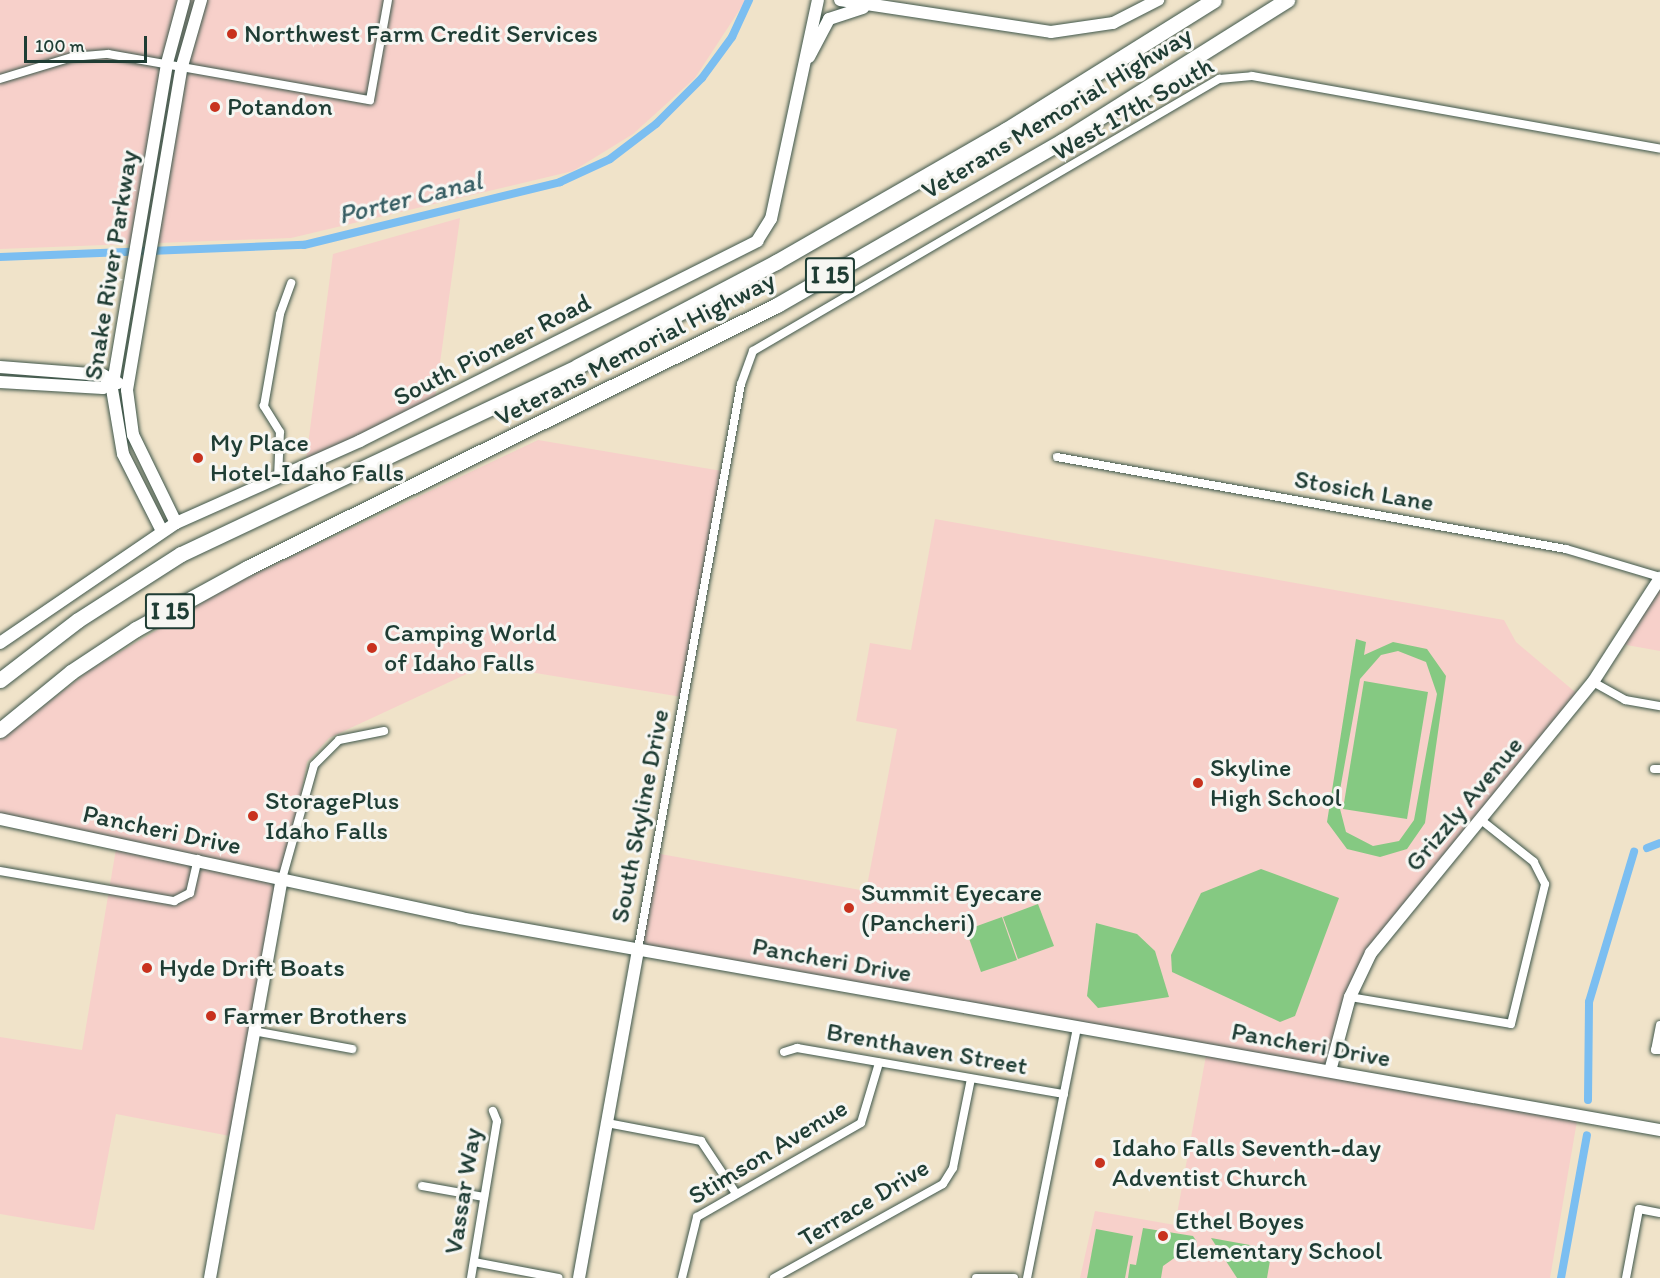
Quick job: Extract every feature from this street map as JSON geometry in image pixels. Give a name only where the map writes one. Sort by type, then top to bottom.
[{"type":"highway","name":"Veterans Memorial Highway","points":[[0,681],[78,620],[181,554],[371,467],[776,262],[1006,130],[1214,0]]},
{"type":"highway","name":"Veterans Memorial Highway","points":[[0,730],[71,672],[136,629],[247,568],[777,305],[1062,141],[1287,0]]},
{"type":"street","name":"Snake River Parkway","points":[[162,531],[123,454],[111,382],[167,63],[184,0]]},
{"type":"street","name":"Snake River Parkway","points":[[176,523],[133,435],[128,383],[182,66],[201,0]]},
{"type":"street","points":[[0,79],[93,54],[167,63],[370,100],[388,0]]},
{"type":"street","name":"South Pioneer Road","points":[[0,643],[176,523],[278,479],[757,241],[771,219],[799,76],[818,0]]},
{"type":"street","points":[[840,0],[1052,32],[1113,23],[1158,0]]},
{"type":"street","points":[[799,76],[829,19],[854,9],[883,7]]},
{"type":"street","name":"West 17th South","points":[[747,364],[768,340],[1027,195],[1219,79],[1252,76],[1660,149]]},
{"type":"street","points":[[278,479],[280,432],[264,406],[280,314],[291,283]]},
{"type":"street","points":[[73,373],[107,364],[120,334]]},
{"type":"street","name":"South Skyline Drive","points":[[579,1278],[747,364]]},
{"type":"street","points":[[0,367],[104,375],[111,382]]},
{"type":"street","points":[[0,382],[100,388],[111,382],[128,383]]},
{"type":"street","name":"Stosich Lane","points":[[1057,457],[1566,549],[1660,577]]},
{"type":"street","name":"Grizzly Avenue","points":[[1330,1071],[1350,997],[1382,937],[1593,682],[1660,577]]},
{"type":"street","points":[[1593,682],[1625,700],[1660,706]]},
{"type":"street","points":[[210,1278],[282,879],[314,765],[339,740],[384,731]]},
{"type":"street","name":"Pancheri Drive","points":[[0,819],[198,859],[460,918],[1660,1130]]},
{"type":"street","points":[[1350,997],[1511,1024],[1545,884],[1534,862],[1480,819]]},
{"type":"street","points":[[0,871],[174,901],[190,893],[198,859]]},
{"type":"street","points":[[1658,1050],[1660,1025]]},
{"type":"street","points":[[1027,1278],[1077,1027]]},
{"type":"street","points":[[253,1032],[352,1049]]},
{"type":"street","name":"Brenthaven Street","points":[[784,1052],[797,1048],[1064,1094]]},
{"type":"street","name":"Stimson Avenue","points":[[682,1278],[692,1223],[735,1192],[861,1123],[879,1063]]},
{"type":"street","name":"Terrace Drive","points":[[774,1278],[943,1184],[953,1168],[971,1079]]},
{"type":"street","name":"Vassar Way","points":[[471,1278],[497,1120],[493,1111]]},
{"type":"street","points":[[607,1123],[701,1141],[735,1192]]},
{"type":"street","points":[[422,1186],[484,1197]]},
{"type":"street","points":[[1626,1278],[1639,1209],[1660,1213]]},
{"type":"street","points":[[474,1262],[559,1278]]},
{"type":"street","points":[[976,1278],[1014,1278]]},
{"type":"shaded area","points":[[0,0],[746,0],[695,78],[633,134],[573,171],[291,238],[0,249]]},
{"type":"shaded area","points":[[460,218],[435,399],[306,460],[333,254]]},
{"type":"shaded area","points":[[538,440],[722,471],[682,697],[486,665],[329,738],[307,762],[235,1137],[116,1114],[94,1230],[0,1214],[0,1037],[82,1050],[117,843],[0,819],[0,740],[90,670],[232,585]]},
{"type":"shaded area","name":"Skyline High School","points":[[935,519],[1504,620],[1516,642],[1581,697],[1371,953],[1330,1071],[1578,1115],[1550,1278],[1080,1278],[1095,1211],[1175,1225],[1207,1050],[638,949],[655,853],[866,891],[897,729],[856,721],[870,643],[911,650]]},
{"type":"shaded area","points":[[1660,578],[1660,651],[1621,644]]},
{"type":"green space","points":[[1356,639],[1366,642],[1364,655],[1393,642],[1427,649],[1446,676],[1425,823],[1407,849],[1380,857],[1347,849],[1327,822]],"holes":[[[1398,651],[1426,662],[1437,694],[1414,820],[1399,841],[1373,846],[1346,832],[1338,801],[1360,679],[1381,655]]]},
{"type":"green space","points":[[1364,681],[1428,692],[1407,819],[1343,809]]},
{"type":"green space","points":[[1261,869],[1339,898],[1295,1016],[1280,1022],[1172,972],[1171,955],[1201,893]]},
{"type":"green space","points":[[1038,904],[1054,946],[1018,959],[1003,917]]},
{"type":"green space","points":[[1002,917],[1017,960],[981,972],[966,930]]},
{"type":"green space","points":[[1096,923],[1137,934],[1155,951],[1169,997],[1098,1008],[1087,996]]},
{"type":"green space","points":[[1143,1228],[1193,1236],[1197,1242],[1163,1266],[1161,1278],[1128,1278],[1130,1264],[1136,1265]]},
{"type":"green space","points":[[1096,1229],[1133,1236],[1125,1278],[1087,1278]]},
{"type":"green space","points":[[1211,1238],[1272,1249],[1267,1278],[1237,1278]]},
{"type":"waterway","name":"Porter Canal","points":[[0,257],[304,245],[560,182],[610,159],[656,124],[702,78],[732,37],[749,0]]},
{"type":"waterway","points":[[1647,848],[1660,843]]},
{"type":"waterway","points":[[1588,1100],[1589,1002],[1634,852]]},
{"type":"waterway","points":[[1561,1278],[1587,1135]]},
{"type":"place","name":"Northwest Farm Credit Services","points":[[232,34]]},
{"type":"place","name":"Potandon","points":[[215,107]]},
{"type":"place","name":"My Place Hotel-Idaho Falls","points":[[198,458]]},
{"type":"place","name":"Camping World of Idaho Falls","points":[[372,648]]},
{"type":"place","name":"Skyline High School","points":[[1198,783]]},
{"type":"place","name":"StoragePlus Idaho Falls","points":[[253,816]]},
{"type":"place","name":"Summit Eyecare (Pancheri)","points":[[849,908]]},
{"type":"place","name":"Hyde Drift Boats","points":[[147,968]]},
{"type":"place","name":"Farmer Brothers","points":[[211,1016]]},
{"type":"place","name":"Idaho Falls Seventh-day Adventist Church","points":[[1100,1163]]},
{"type":"place","name":"Ethel Boyes Elementary School","points":[[1163,1236]]}]
